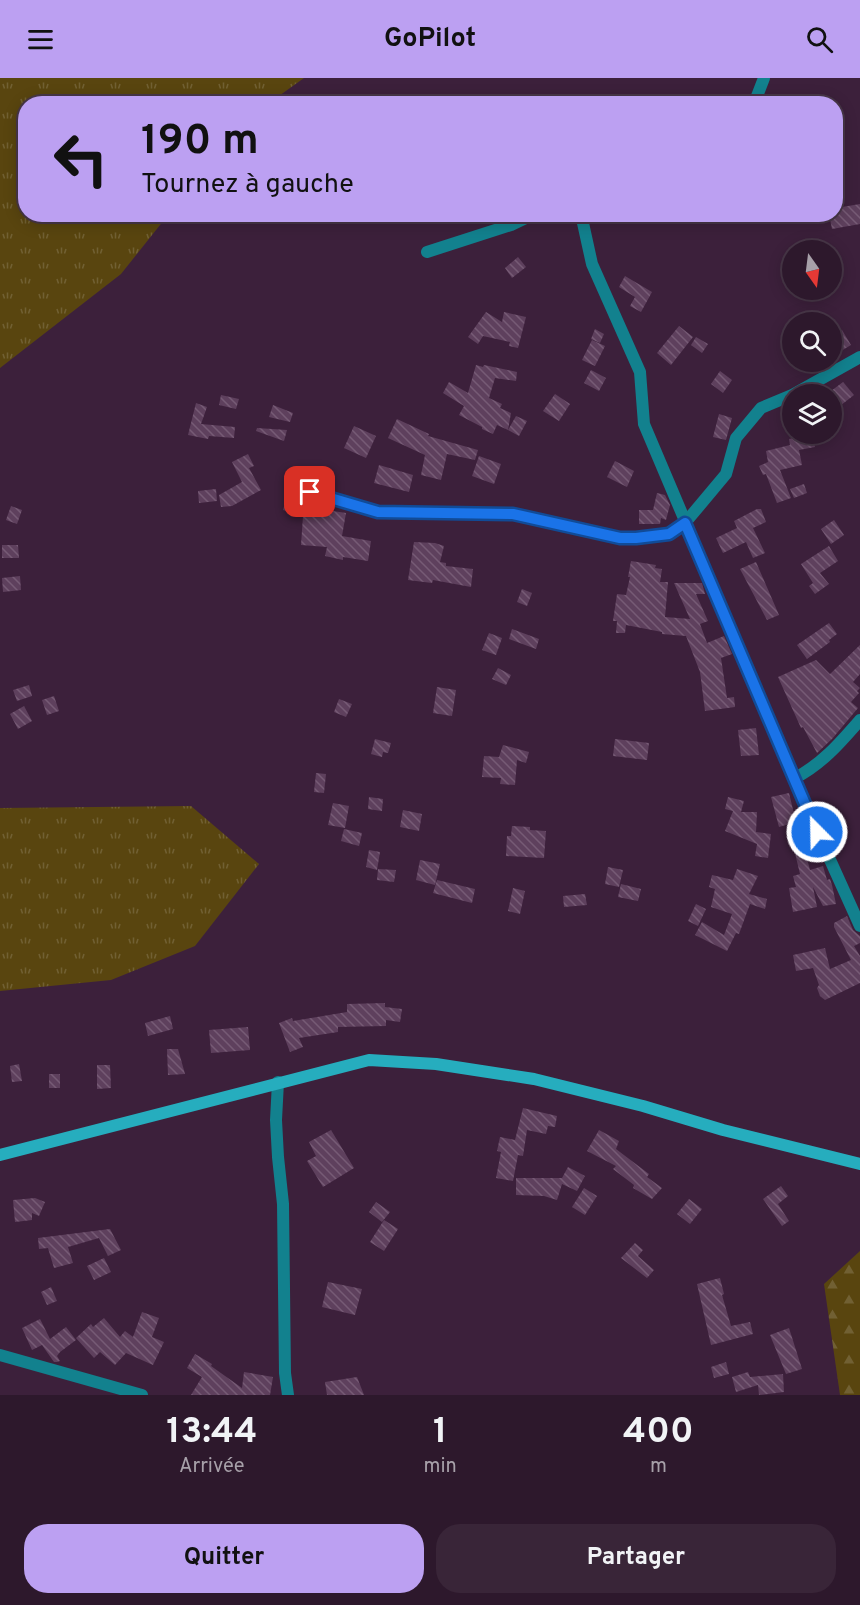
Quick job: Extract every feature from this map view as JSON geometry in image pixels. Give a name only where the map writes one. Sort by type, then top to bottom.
[{"type":"street","points":[[757,96],[765,78]]},
{"type":"street","points":[[427,252],[518,222]]},
{"type":"street","points":[[583,222],[592,264],[639,372],[644,424],[740,655],[860,926]]},
{"type":"street","points":[[812,384],[860,357]]},
{"type":"street","points":[[310,492],[378,512],[513,514],[620,538],[669,534],[685,523],[726,474],[736,438],[761,408],[782,399]]},
{"type":"street","points":[[795,778],[813,768],[831,753],[860,720]]},
{"type":"street","points":[[0,1155],[369,1060],[436,1064],[534,1079],[860,1164]]},
{"type":"street","points":[[278,1082],[276,1120],[283,1204],[285,1373],[288,1395]]},
{"type":"street","points":[[0,1355],[142,1395]]},
{"type":"green space","points":[[0,78],[304,78],[279,96],[18,96],[18,222],[162,222],[121,274],[0,368]]},
{"type":"green space","points":[[191,806],[259,864],[195,946],[111,980],[0,991],[0,808]]},
{"type":"green space","points":[[860,1251],[860,1395],[840,1395],[824,1284]]},
{"type":"building","points":[[860,204],[860,224],[832,229],[831,222],[843,222],[843,207]]},
{"type":"building","points":[[518,257],[526,267],[512,278],[505,268]]},
{"type":"building","points":[[625,276],[652,292],[641,312],[630,306],[635,297],[619,287]]},
{"type":"building","points":[[486,312],[502,322],[504,312],[526,317],[518,348],[509,346],[510,342],[483,336],[478,344],[468,337]]},
{"type":"building","points":[[679,326],[693,337],[671,365],[657,353]]},
{"type":"building","points":[[595,329],[604,334],[600,343],[591,339]]},
{"type":"building","points":[[842,330],[851,345],[842,350]]},
{"type":"building","points":[[696,337],[708,344],[702,353],[691,345]]},
{"type":"building","points":[[592,340],[605,346],[595,366],[582,360]]},
{"type":"building","points":[[476,365],[517,372],[516,381],[495,378],[489,398],[502,404],[500,408],[511,413],[508,430],[497,425],[493,434],[482,429],[459,415],[464,406],[443,393],[449,382],[468,393]]},
{"type":"building","points":[[591,370],[606,378],[599,391],[584,383]]},
{"type":"building","points":[[720,371],[732,380],[723,393],[711,384]]},
{"type":"building","points":[[843,382],[854,395],[842,404],[842,384]]},
{"type":"building","points":[[555,394],[570,404],[559,421],[543,411]]},
{"type":"building","points":[[221,395],[239,399],[236,409],[219,405]]},
{"type":"building","points":[[196,403],[207,407],[201,424],[235,427],[234,438],[209,436],[208,439],[188,435]]},
{"type":"building","points":[[273,405],[293,413],[290,422],[269,417]]},
{"type":"building","points":[[719,414],[732,418],[726,440],[713,437]]},
{"type":"building","points":[[516,416],[527,421],[519,436],[508,430]]},
{"type":"building","points":[[397,419],[429,434],[428,436],[478,450],[475,460],[447,454],[441,480],[421,475],[425,455],[388,438]]},
{"type":"building","points":[[354,426],[376,436],[366,458],[344,448]]},
{"type":"building","points":[[257,428],[287,430],[284,441],[256,431]]},
{"type":"building","points":[[814,444],[815,447],[799,450],[802,465],[780,470],[791,498],[777,503],[766,474],[763,475],[759,466],[768,462],[766,451],[790,445]]},
{"type":"building","points":[[248,454],[254,466],[249,468],[261,490],[232,506],[221,507],[219,495],[242,482],[232,462]]},
{"type":"building","points":[[479,456],[501,464],[494,484],[472,476]]},
{"type":"building","points":[[615,461],[634,471],[627,487],[607,477]]},
{"type":"building","points":[[379,465],[413,475],[409,492],[374,483]]},
{"type":"building","points":[[804,484],[807,493],[794,498],[790,489]]},
{"type":"building","points":[[216,489],[217,501],[199,503],[198,491]]},
{"type":"building","points":[[288,493],[316,502],[314,508],[346,513],[342,536],[371,541],[368,561],[343,557],[343,560],[325,556],[327,547],[301,545],[303,516],[283,510]]},
{"type":"building","points":[[657,493],[665,495],[670,505],[666,520],[661,518],[660,524],[639,524],[639,510],[653,510]]},
{"type":"building","points":[[11,506],[22,510],[17,524],[6,520]]},
{"type":"building","points":[[761,509],[766,522],[753,528],[765,553],[753,558],[746,542],[723,553],[716,538],[737,528],[734,521]]},
{"type":"building","points":[[834,520],[844,535],[831,544],[821,529]]},
{"type":"building","points":[[414,542],[444,546],[440,562],[446,563],[446,566],[473,569],[471,587],[433,580],[432,583],[408,580]]},
{"type":"building","points":[[2,545],[18,545],[19,558],[2,558]]},
{"type":"building","points":[[829,546],[838,561],[820,573],[829,584],[815,594],[809,586],[813,583],[801,564]]},
{"type":"building","points":[[631,561],[656,565],[655,568],[662,569],[660,582],[668,582],[665,617],[690,619],[674,583],[702,583],[705,594],[696,594],[708,621],[700,624],[707,643],[724,636],[732,654],[721,658],[727,698],[734,697],[735,707],[705,711],[700,672],[686,636],[662,634],[662,632],[626,625],[625,633],[616,633],[617,621],[613,621],[617,594],[626,595]]},
{"type":"building","points":[[756,562],[779,615],[767,620],[740,569]]},
{"type":"building","points":[[20,576],[21,590],[3,592],[2,578]]},
{"type":"building","points":[[522,589],[532,593],[527,606],[517,602]]},
{"type":"building","points":[[829,623],[837,634],[807,659],[797,645]]},
{"type":"building","points":[[512,629],[539,639],[536,649],[509,639]]},
{"type":"building","points":[[489,633],[502,638],[496,655],[482,650]]},
{"type":"building","points":[[860,645],[860,674],[853,682],[860,688],[857,691],[859,693],[851,702],[858,708],[817,753],[803,727],[801,728],[778,677],[816,660],[830,674]]},
{"type":"building","points":[[498,668],[511,675],[506,685],[492,679]]},
{"type":"building","points":[[29,685],[32,696],[17,701],[13,690]]},
{"type":"building","points":[[437,687],[456,690],[452,716],[433,713]]},
{"type":"building","points":[[54,696],[59,711],[47,715],[42,700]]},
{"type":"building","points":[[339,699],[352,704],[346,717],[334,712]]},
{"type":"building","points":[[24,706],[32,721],[18,729],[10,714]]},
{"type":"building","points":[[756,728],[759,755],[741,756],[738,730]]},
{"type":"building","points":[[375,739],[391,743],[388,753],[383,752],[382,757],[371,754]]},
{"type":"building","points":[[615,739],[649,743],[647,760],[613,756]]},
{"type":"building","points":[[503,745],[529,752],[526,763],[517,760],[515,785],[500,784],[501,778],[482,777],[484,756],[499,757]]},
{"type":"building","points":[[316,773],[326,774],[324,793],[314,792]]},
{"type":"building","points":[[789,793],[796,822],[779,827],[771,797]]},
{"type":"building","points":[[369,797],[383,799],[382,811],[368,809]]},
{"type":"building","points":[[728,797],[744,801],[741,812],[757,812],[756,832],[771,834],[768,858],[755,856],[757,844],[725,831],[733,811],[725,809]]},
{"type":"building","points":[[333,803],[349,806],[345,828],[328,825]]},
{"type":"building","points":[[403,810],[422,814],[419,831],[400,827]]},
{"type":"building","points":[[512,826],[546,831],[544,858],[506,856],[507,836],[511,836]]},
{"type":"building","points":[[344,829],[362,833],[359,846],[341,841]]},
{"type":"building","points":[[803,843],[810,870],[823,866],[827,880],[830,879],[836,904],[823,906],[813,887],[817,907],[793,912],[789,888],[796,887],[793,876],[800,874],[793,845]]},
{"type":"building","points":[[369,850],[380,852],[377,870],[366,867]]},
{"type":"building","points":[[420,860],[440,864],[435,885],[416,880]]},
{"type":"building","points":[[608,867],[623,870],[619,887],[605,884]]},
{"type":"building","points":[[378,869],[396,870],[394,882],[377,880]]},
{"type":"building","points":[[737,869],[758,876],[749,894],[767,899],[765,909],[750,904],[739,934],[736,933],[727,951],[695,935],[702,922],[724,935],[732,914],[711,907],[715,889],[709,887],[712,875],[733,880]]},
{"type":"building","points":[[437,880],[475,889],[472,903],[433,893]]},
{"type":"building","points":[[621,884],[641,889],[638,901],[618,897]]},
{"type":"building","points":[[513,888],[525,891],[520,914],[508,911]]},
{"type":"building","points":[[585,894],[587,905],[564,907],[563,896]]},
{"type":"building","points":[[696,904],[706,909],[698,926],[688,921]]},
{"type":"building","points":[[847,916],[853,930],[860,936],[860,943],[854,946],[860,956],[860,983],[825,1000],[820,996],[817,988],[819,985],[813,968],[796,971],[793,955],[825,948],[830,969],[851,960],[834,927],[834,923]]},
{"type":"building","points":[[385,1003],[385,1007],[402,1009],[400,1022],[386,1020],[386,1026],[338,1027],[338,1032],[299,1038],[303,1047],[290,1052],[279,1023],[292,1018],[293,1021],[347,1012],[347,1004]]},
{"type":"building","points":[[170,1016],[173,1029],[148,1036],[145,1023]]},
{"type":"building","points":[[248,1027],[250,1050],[211,1053],[209,1030]]},
{"type":"building","points":[[167,1049],[178,1049],[185,1074],[168,1075]]},
{"type":"building","points":[[19,1064],[22,1081],[12,1082],[10,1066]]},
{"type":"building","points":[[97,1065],[110,1065],[111,1088],[97,1089]]},
{"type":"building","points":[[49,1074],[60,1074],[60,1088],[49,1088]]},
{"type":"building","points":[[523,1108],[557,1116],[555,1127],[548,1126],[546,1134],[527,1130],[523,1156],[518,1155],[513,1181],[496,1178],[501,1152],[497,1151],[500,1137],[515,1140]]},
{"type":"building","points":[[331,1130],[354,1168],[323,1187],[307,1161],[316,1156],[309,1142]]},
{"type":"building","points":[[599,1130],[619,1141],[616,1149],[649,1174],[647,1177],[662,1188],[652,1199],[633,1188],[634,1185],[613,1169],[616,1166],[587,1151]]},
{"type":"building","points":[[568,1167],[585,1176],[577,1191],[562,1184],[557,1200],[544,1196],[516,1195],[516,1178],[562,1178]]},
{"type":"building","points":[[781,1186],[788,1196],[778,1204],[789,1221],[782,1226],[763,1199]]},
{"type":"building","points":[[584,1188],[597,1196],[585,1215],[572,1207]]},
{"type":"building","points":[[35,1198],[45,1202],[39,1216],[32,1213],[32,1220],[15,1222],[13,1200]]},
{"type":"building","points":[[689,1199],[702,1209],[690,1224],[677,1214]]},
{"type":"building","points":[[376,1202],[390,1212],[382,1222],[369,1212]]},
{"type":"building","points":[[384,1220],[398,1229],[384,1251],[370,1242]]},
{"type":"building","points":[[110,1229],[121,1250],[108,1256],[99,1238],[68,1247],[73,1263],[54,1268],[48,1248],[39,1249],[38,1238]]},
{"type":"building","points":[[635,1243],[643,1250],[638,1256],[654,1270],[647,1278],[621,1258]]},
{"type":"building","points":[[104,1258],[111,1272],[94,1280],[87,1266]]},
{"type":"building","points":[[720,1278],[724,1294],[722,1295],[731,1326],[750,1322],[753,1334],[711,1345],[697,1284]]},
{"type":"building","points":[[328,1282],[362,1289],[355,1315],[322,1307]]},
{"type":"building","points":[[51,1287],[57,1301],[47,1305],[41,1292]]},
{"type":"building","points":[[142,1312],[159,1318],[152,1337],[164,1342],[153,1365],[126,1353],[115,1365],[100,1352],[94,1358],[76,1338],[91,1324],[93,1327],[104,1318],[120,1337],[125,1331],[133,1337]]},
{"type":"building","points":[[40,1319],[50,1339],[66,1327],[76,1340],[60,1352],[57,1356],[60,1361],[54,1362],[42,1345],[32,1350],[22,1328]]},
{"type":"building","points":[[789,1328],[802,1369],[786,1374],[770,1335]]},
{"type":"building","points":[[195,1354],[212,1364],[211,1366],[242,1388],[244,1372],[273,1377],[270,1395],[191,1395],[202,1377],[187,1368]]},
{"type":"building","points":[[726,1362],[729,1374],[714,1378],[711,1367]]},
{"type":"building","points":[[748,1372],[750,1377],[783,1374],[784,1392],[759,1395],[758,1385],[736,1392],[732,1377]]},
{"type":"building","points":[[357,1377],[364,1395],[327,1395],[325,1382]]},
{"type":"route","points":[[310,492],[378,512],[513,514],[620,538],[669,534],[685,523],[817,832]]}]
